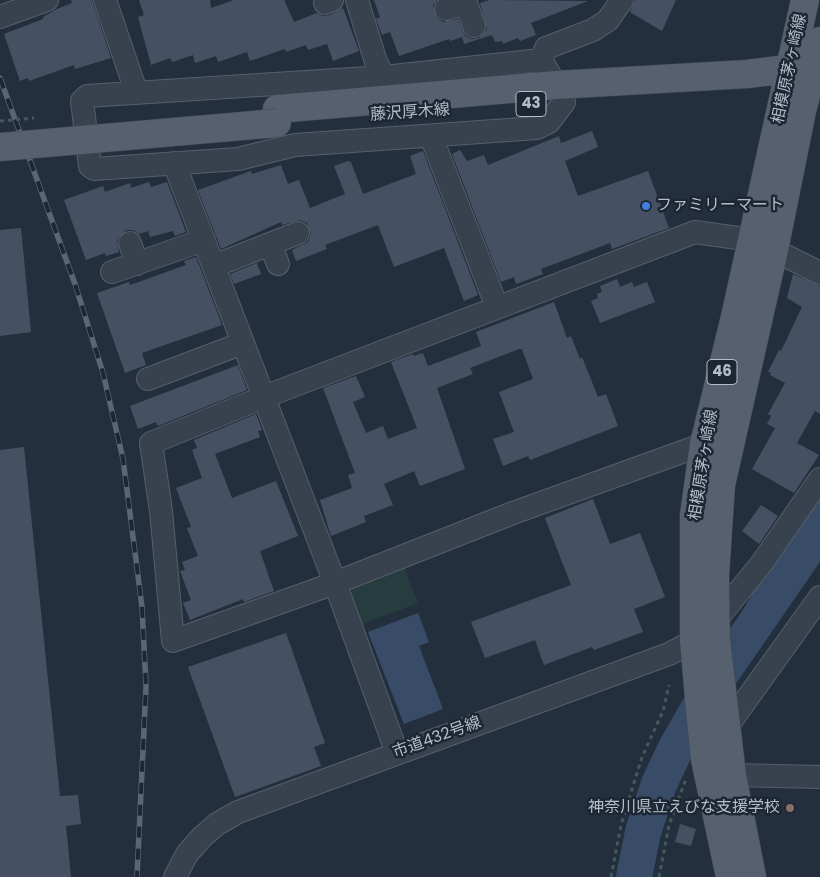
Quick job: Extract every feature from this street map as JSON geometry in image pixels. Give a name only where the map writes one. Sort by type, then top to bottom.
[{"type":"main road","name":"相模原茅ヶ崎線","points":[[730,877],[704,752],[705,642],[694,515],[704,444],[763,245],[808,69],[805,0]]},
{"type":"main road","name":"藤沢厚木線","points":[[0,131],[278,116],[560,93],[808,69]]},
{"type":"main road","name":"藤沢厚木線","points":[[0,147],[278,116]]},
{"type":"main road","name":"相模原茅ヶ崎線","points":[[752,877],[732,775],[725,723],[705,642],[715,575],[722,485],[763,245]]},
{"type":"street","points":[[4,11],[47,0]]},
{"type":"street","points":[[105,0],[136,92]]},
{"type":"street","points":[[357,0],[376,62],[384,77]]},
{"type":"street","points":[[541,60],[546,48],[592,30],[608,20],[622,0]]},
{"type":"street","points":[[459,4],[474,26]]},
{"type":"street","points":[[541,60],[560,93],[550,122],[537,128],[295,145],[238,159],[94,169],[90,166],[82,101],[87,96],[384,77],[541,60]]},
{"type":"street","points":[[431,136],[497,307]]},
{"type":"street","points":[[174,163],[335,583],[397,753]]},
{"type":"street","points":[[704,444],[513,513],[335,583],[173,641],[161,511],[151,443],[264,397],[695,232],[763,245],[820,273]]},
{"type":"street","points":[[214,266],[274,254],[298,233]]},
{"type":"street","points":[[112,272],[134,253],[204,240]]},
{"type":"street","points":[[158,369],[243,343]]},
{"type":"street","points":[[705,642],[762,564],[820,479]]},
{"type":"street","points":[[704,752],[820,597]]},
{"type":"street","name":"市道432号線","points":[[175,877],[187,854],[201,838],[217,824],[238,812],[705,642]]},
{"type":"street","points":[[732,775],[820,777]]},
{"type":"path","points":[[610,877],[621,825],[642,757],[663,711],[669,685]]},
{"type":"path","points":[[659,877],[670,825],[684,781],[704,752]]},
{"type":"green space","points":[[404,566],[418,603],[360,625],[350,597],[355,584]]},
{"type":"water","points":[[820,493],[820,544],[759,632],[741,663],[739,617],[761,578]]},
{"type":"water","points":[[418,613],[429,642],[419,646],[443,709],[404,724],[368,632]]},
{"type":"water","points":[[676,718],[683,760],[658,822],[652,829],[649,842],[651,853],[647,877],[624,877],[642,798],[669,729]]},
{"type":"building","points":[[71,0],[92,0],[111,58],[75,69],[74,65],[29,81],[28,78],[20,81],[4,34],[43,19],[43,17],[57,9],[72,3]]},
{"type":"building","points":[[139,0],[210,0],[211,8],[234,0],[284,0],[294,22],[317,13],[323,16],[330,15],[343,8],[359,51],[333,61],[327,44],[308,50],[306,45],[286,52],[285,49],[250,61],[247,52],[218,62],[216,56],[195,63],[193,55],[172,62],[170,58],[151,65],[138,17],[144,15]]},
{"type":"building","points":[[374,0],[437,0],[433,6],[437,18],[443,22],[458,19],[465,36],[472,39],[479,38],[487,29],[480,3],[490,0],[588,1],[531,23],[536,35],[520,41],[518,38],[503,44],[502,41],[495,42],[492,35],[464,44],[462,37],[450,41],[449,39],[399,56],[390,32],[382,35],[376,19],[380,17]]},
{"type":"building","points":[[635,0],[676,0],[662,31],[630,12]]},
{"type":"building","points":[[592,131],[598,147],[565,161],[578,196],[648,171],[669,228],[612,249],[610,243],[541,269],[543,274],[516,284],[514,277],[501,282],[452,154],[460,150],[467,161],[484,155],[488,165],[559,136],[561,143]]},
{"type":"building","points":[[423,151],[478,295],[464,301],[444,248],[394,267],[378,225],[325,245],[327,249],[296,261],[292,250],[308,242],[311,234],[307,223],[300,220],[282,225],[281,222],[221,249],[198,190],[251,171],[252,174],[281,165],[288,184],[299,180],[310,208],[345,194],[334,166],[348,161],[351,162],[363,194],[416,174],[410,156]]},
{"type":"building","points":[[149,182],[151,187],[167,182],[186,232],[175,236],[173,231],[150,237],[148,231],[139,234],[133,230],[126,230],[117,240],[119,252],[106,256],[105,253],[86,260],[64,200],[103,186],[105,192],[130,183],[131,188]]},
{"type":"building","points":[[21,228],[31,332],[0,336],[0,230]]},
{"type":"building","points":[[196,257],[222,325],[142,353],[146,365],[125,373],[97,293],[129,282],[130,285],[186,265],[184,261]]},
{"type":"building","points":[[257,263],[261,274],[234,284],[230,274]]},
{"type":"building","points":[[793,274],[820,286],[820,414],[815,411],[797,443],[819,455],[794,493],[752,469],[775,428],[767,424],[771,416],[768,414],[785,383],[770,375],[771,372],[768,372],[779,350],[781,351],[802,307],[787,298]]},
{"type":"building","points":[[617,279],[620,287],[632,282],[634,287],[647,282],[655,302],[600,323],[591,301],[598,298],[597,294],[602,292],[600,286]]},
{"type":"building","points":[[554,302],[567,338],[571,336],[580,359],[582,357],[598,397],[606,394],[618,426],[530,460],[528,456],[503,466],[493,439],[514,432],[499,392],[533,379],[522,349],[519,349],[470,368],[473,374],[437,388],[465,469],[420,486],[414,471],[384,484],[393,505],[364,516],[366,522],[331,536],[320,500],[352,488],[348,475],[355,473],[323,388],[356,376],[365,397],[353,402],[366,433],[383,426],[388,439],[417,428],[391,362],[413,354],[413,356],[423,353],[428,366],[481,346],[476,332]]},
{"type":"building","points":[[238,365],[247,390],[158,426],[156,422],[138,429],[130,406]]},
{"type":"building","points":[[256,414],[262,430],[258,431],[260,437],[215,454],[232,498],[276,481],[298,536],[260,551],[274,591],[244,602],[243,599],[190,620],[183,603],[191,600],[180,571],[185,570],[182,562],[198,556],[187,528],[191,527],[176,488],[202,478],[192,450],[197,448],[194,440]]},
{"type":"building","points":[[24,447],[60,796],[78,795],[81,824],[66,826],[71,877],[0,877],[0,450]]},
{"type":"building","points":[[593,499],[610,544],[640,533],[665,597],[634,609],[643,632],[594,650],[592,647],[544,665],[535,640],[485,658],[471,622],[571,585],[545,518]]},
{"type":"building","points":[[761,505],[778,516],[759,544],[742,531]]},
{"type":"building","points":[[286,633],[325,743],[314,747],[321,766],[235,797],[188,667]]},
{"type":"building","points":[[680,824],[696,829],[691,846],[675,842]]},
{"type":"waterway","points":[[634,877],[643,832],[659,784],[676,748],[707,694],[820,530]]},
{"type":"railway","points":[[0,78],[75,284],[103,373],[123,459],[142,607],[146,686],[137,877]]},
{"type":"place","name":"ファミリーマート","points":[[646,206]]},
{"type":"place","name":"神奈川県立えびな支援学校","points":[[790,808]]}]
